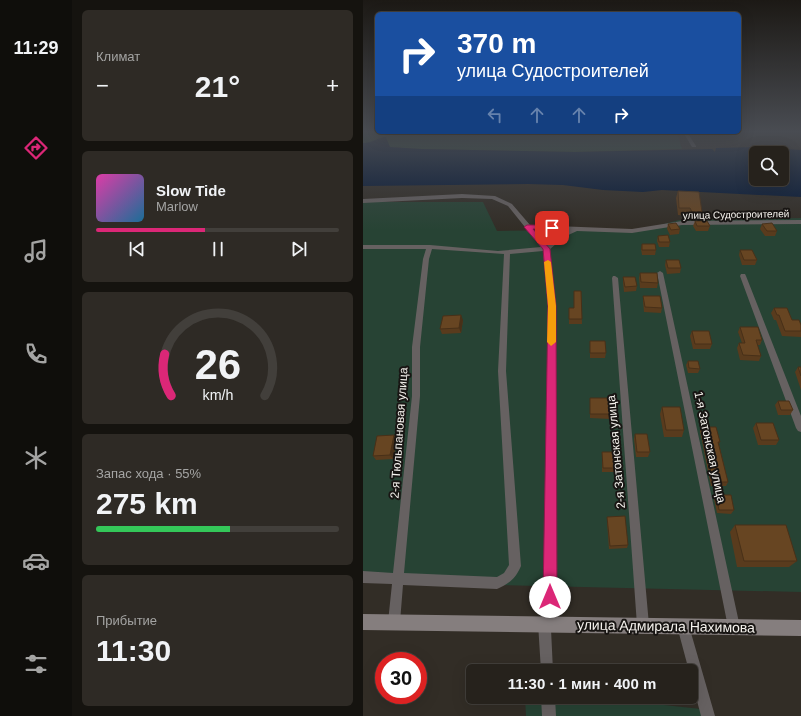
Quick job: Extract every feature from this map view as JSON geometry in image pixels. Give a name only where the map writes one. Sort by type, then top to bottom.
[{"type":"main road","name":"улица Адмирала Нахимова","points":[[363,622],[547,623],[801,628]]},
{"type":"street","points":[[363,201],[486,196],[500,199],[510,205],[546,249],[552,306],[547,664]]},
{"type":"street","name":"улица Судостроителей","points":[[527,227],[632,231],[682,223],[801,222]]},
{"type":"street","points":[[363,254],[366,247],[430,247],[507,253],[546,249],[562,236],[576,229]]},
{"type":"street","name":"2-я Тюльпановая улица","points":[[394,622],[416,396],[416,347],[426,259],[430,247]]},
{"type":"street","points":[[363,576],[497,583],[505,580],[515,566],[501,371],[507,253]]},
{"type":"street","name":"1-я Затонская улица","points":[[660,273],[734,627]]},
{"type":"street","points":[[743,276],[801,428]]},
{"type":"street","name":"2-я Затонская улица","points":[[615,278],[643,625]]},
{"type":"street","points":[[683,626],[708,716]]},
{"type":"street","points":[[548,704],[549,716]]},
{"type":"green space","points":[[363,202],[483,202],[497,231],[645,229],[679,220],[801,218],[801,592],[363,582]]},
{"type":"green space","points":[[525,704],[655,704],[701,709],[702,716],[526,716]]},
{"type":"water","points":[[363,163],[749,163],[749,186],[789,186],[789,163],[801,163],[801,197],[662,190],[643,192],[603,190],[563,185],[363,186]]},
{"type":"building","points":[[678,191],[699,192],[702,212],[692,212],[690,208],[679,208]]},
{"type":"building","points":[[695,221],[707,221],[710,226],[697,226]]},
{"type":"building","points":[[676,223],[680,229],[671,230],[668,224]]},
{"type":"building","points":[[772,223],[777,231],[767,231],[762,224]]},
{"type":"building","points":[[668,235],[670,242],[659,242],[658,236]]},
{"type":"building","points":[[642,244],[655,244],[656,250],[642,250]]},
{"type":"building","points":[[740,250],[752,250],[757,260],[744,260]]},
{"type":"building","points":[[666,260],[679,260],[681,268],[668,268]]},
{"type":"building","points":[[640,273],[657,273],[658,283],[641,282]]},
{"type":"building","points":[[623,277],[635,277],[637,286],[625,287]]},
{"type":"building","points":[[574,291],[581,291],[582,319],[569,319],[569,308],[574,308]]},
{"type":"building","points":[[643,296],[660,296],[662,308],[645,307]]},
{"type":"building","points":[[774,308],[787,308],[792,320],[799,320],[801,331],[785,331],[779,315],[777,315]]},
{"type":"building","points":[[461,315],[459,328],[440,329],[443,316]]},
{"type":"building","points":[[740,327],[758,327],[762,340],[756,340],[761,356],[743,355],[739,343],[745,343]]},
{"type":"building","points":[[692,331],[709,331],[712,344],[695,344]]},
{"type":"building","points":[[590,341],[605,341],[606,353],[590,353]]},
{"type":"building","points":[[688,361],[698,361],[700,369],[689,368]]},
{"type":"building","points":[[798,367],[801,367],[801,376]]},
{"type":"building","points":[[590,398],[609,398],[610,414],[590,414]]},
{"type":"building","points":[[778,401],[789,401],[793,410],[781,410]]},
{"type":"building","points":[[662,407],[680,407],[684,430],[666,430]]},
{"type":"building","points":[[756,423],[773,423],[779,440],[761,440]]},
{"type":"building","points":[[702,427],[716,427],[720,442],[718,442],[728,482],[713,482]]},
{"type":"building","points":[[635,434],[647,434],[650,452],[637,452]]},
{"type":"building","points":[[394,435],[390,455],[373,456],[377,436]]},
{"type":"building","points":[[602,452],[619,452],[620,468],[603,468]]},
{"type":"building","points":[[716,495],[731,495],[734,510],[719,510]]},
{"type":"building","points":[[625,516],[628,545],[610,546],[607,517]]},
{"type":"building","points":[[735,525],[786,525],[797,561],[744,561]]},
{"type":"slow traffic","points":[[548,262],[552,306],[551,342]]},
{"type":"route","points":[[550,597],[552,306],[546,249],[527,227],[552,228]]}]
